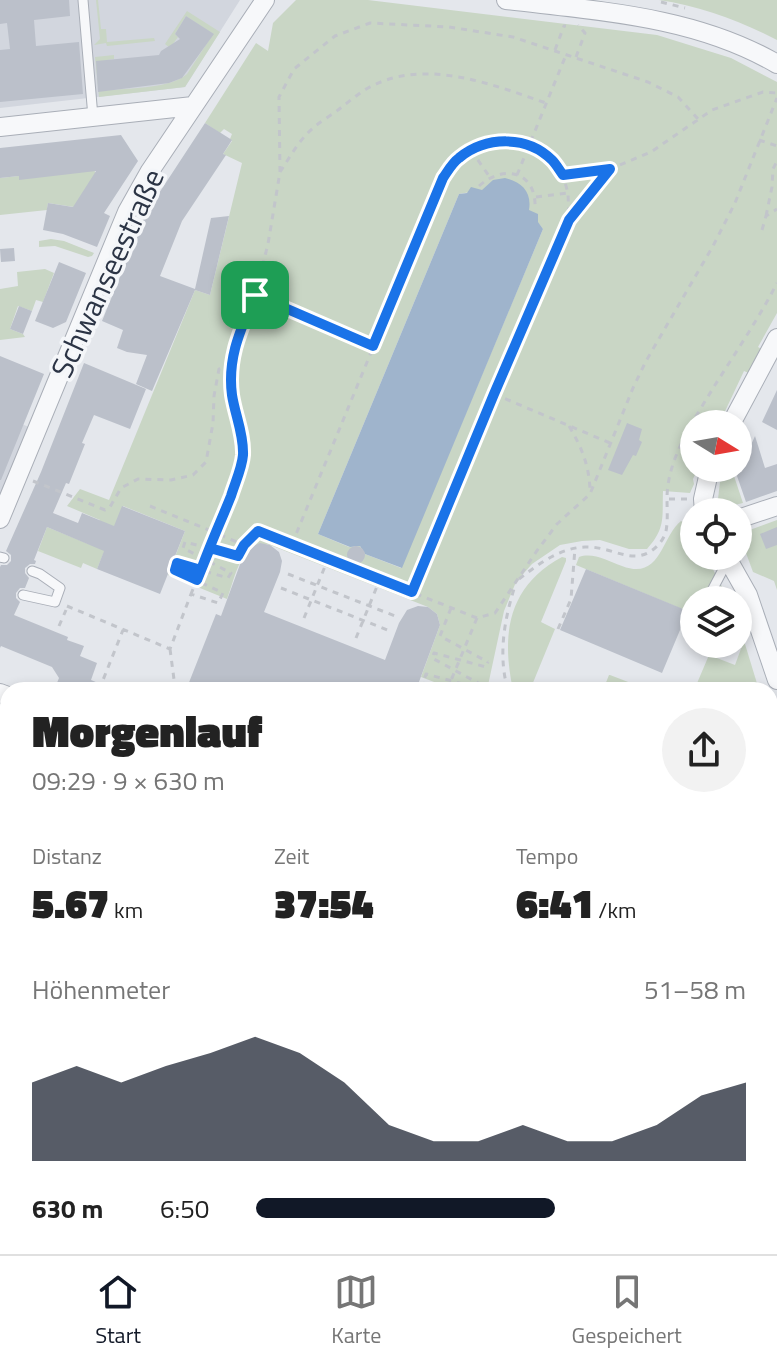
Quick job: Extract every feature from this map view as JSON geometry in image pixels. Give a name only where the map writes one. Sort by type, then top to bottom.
[{"type":"street","name":"Schwanseestraße","points":[[0,519],[5,493],[18,475],[127,212],[150,171],[265,0]]},
{"type":"street","points":[[506,0],[673,23],[737,42],[777,64]]},
{"type":"street","points":[[0,127],[193,106]]},
{"type":"street","points":[[738,410],[777,338]]},
{"type":"street","points":[[752,514],[777,506]]},
{"type":"street","points":[[734,570],[748,595],[777,680]]},
{"type":"lane","points":[[83,0],[93,117]]},
{"type":"lane","points":[[23,595],[55,602],[60,588],[32,571]]},
{"type":"path","points":[[174,682],[170,649],[243,456],[232,396],[230,363],[255,295],[268,244],[280,172],[279,97],[294,69],[335,36],[370,23],[449,27],[513,37],[648,82],[678,97],[698,119]]},
{"type":"path","points":[[575,58],[585,33],[578,25]]},
{"type":"path","points":[[554,51],[564,26]]},
{"type":"path","points":[[517,175],[566,55]]},
{"type":"path","points":[[280,172],[313,127],[368,88],[393,78],[418,73],[453,76],[546,103]]},
{"type":"path","points":[[191,594],[218,603],[223,593],[175,570],[177,563],[228,578],[231,573],[183,548],[185,542],[238,556],[258,531],[477,618],[495,613],[557,524],[590,494],[646,361],[735,203],[777,95],[763,92],[712,110],[651,152],[610,169],[563,175]]},
{"type":"path","points":[[291,545],[443,178],[456,160],[471,150],[497,140],[529,144],[552,160],[563,175],[568,193],[569,220]]},
{"type":"path","points":[[759,140],[777,146]]},
{"type":"path","points":[[471,150],[489,177]]},
{"type":"path","points":[[762,230],[775,188],[773,169],[777,161]]},
{"type":"path","points":[[412,592],[569,220],[610,169]]},
{"type":"path","points":[[479,186],[489,177],[502,173],[517,175],[528,182],[536,197],[535,209]]},
{"type":"path","points":[[536,197],[568,193]]},
{"type":"path","points":[[766,216],[777,209]]},
{"type":"path","points":[[507,682],[502,645],[507,609],[516,583],[539,563],[560,552],[575,548],[599,548],[634,557],[649,553],[658,545],[666,532],[667,483],[673,462],[695,417],[777,283]]},
{"type":"path","points":[[255,295],[373,346]]},
{"type":"path","points":[[18,475],[105,510],[121,488],[138,479],[171,480],[193,475],[206,462],[219,369],[230,363]]},
{"type":"path","points":[[494,394],[610,443]]},
{"type":"path","points":[[569,426],[584,452],[590,494]]},
{"type":"path","points":[[667,499],[680,501]]},
{"type":"path","points":[[150,506],[244,545]]},
{"type":"path","points":[[558,629],[571,599],[575,548]]},
{"type":"path","points":[[304,618],[328,559]]},
{"type":"path","points":[[288,574],[395,616]]},
{"type":"path","points":[[356,638],[380,579]]},
{"type":"path","points":[[281,588],[390,631]]},
{"type":"path","points":[[59,626],[67,607],[170,649]]},
{"type":"path","points":[[451,608],[440,636],[488,662],[486,667],[434,653],[432,658],[477,682]]},
{"type":"path","points":[[452,680],[477,618]]},
{"type":"path","points":[[102,682],[123,630]]},
{"type":"path","points":[[423,682],[426,674],[458,682]]},
{"type":"shaded area","points":[[0,0],[240,0],[185,87],[0,108]]},
{"type":"shaded area","points":[[0,415],[36,430],[0,521]]},
{"type":"green space","points":[[96,0],[101,29],[106,29],[107,42],[154,38],[155,41],[94,45],[100,39]]},
{"type":"green space","points":[[296,0],[368,0],[657,35],[731,58],[777,82],[777,313],[758,347],[763,350],[751,374],[744,371],[726,410],[680,410],[680,482],[694,484],[690,493],[663,491],[660,528],[647,549],[629,549],[600,540],[560,545],[532,564],[516,582],[504,611],[489,682],[434,682],[421,677],[440,625],[437,614],[428,607],[270,545],[252,548],[246,554],[227,599],[168,575],[185,531],[123,506],[97,569],[83,563],[81,568],[38,551],[47,527],[91,545],[100,520],[67,506],[80,489],[109,500],[195,290],[210,295],[242,163],[223,154],[232,141],[232,134],[224,129],[220,133],[205,123],[256,43],[268,51],[273,23]],"holes":[[[482,190],[529,211],[543,229],[401,568],[365,554],[360,546],[349,547],[318,534],[459,194]]]},
{"type":"green space","points":[[659,0],[777,0],[777,40],[720,15]]},
{"type":"green space","points":[[187,11],[220,32],[185,87],[99,97],[95,57],[114,55],[114,59],[107,60],[111,90],[162,85],[187,74],[213,34],[186,16],[170,48],[165,44]]},
{"type":"green space","points":[[93,168],[96,174],[74,207],[48,203],[47,210],[0,215],[0,178],[19,176],[19,179]]},
{"type":"green space","points":[[51,239],[94,253],[88,257],[55,246],[39,247],[39,241]]},
{"type":"green space","points":[[45,269],[54,273],[43,302],[36,300],[32,311],[18,306],[10,329],[25,337],[0,340],[0,289],[18,286],[17,272]]},
{"type":"green space","points":[[720,482],[736,482],[741,498],[718,498]]},
{"type":"green space","points":[[777,520],[777,590],[774,581],[753,572],[752,529]]},
{"type":"green space","points":[[680,522],[680,570],[713,570],[722,586],[680,586],[680,608],[576,565],[579,557],[590,556],[635,569],[645,568],[659,555]]},
{"type":"green space","points":[[562,557],[566,558],[541,622],[555,629],[533,682],[511,682],[508,650],[513,613],[530,582]]},
{"type":"green space","points":[[708,658],[735,665],[738,658],[749,658],[757,682],[698,682]]},
{"type":"green space","points":[[610,675],[628,682],[606,682]]},
{"type":"water","points":[[505,178],[516,182],[527,193],[529,210],[538,214],[538,222],[543,229],[402,568],[365,554],[360,546],[350,547],[318,534],[459,194],[467,193],[471,187],[482,190],[493,180]]},
{"type":"building","points":[[0,0],[69,0],[70,16],[34,20],[36,46],[79,42],[83,94],[0,102],[0,50],[10,49],[7,23],[0,24]]},
{"type":"building","points":[[186,16],[214,34],[182,78],[169,83],[98,92],[96,61],[159,55],[180,39],[175,34]]},
{"type":"building","points":[[205,123],[232,140],[223,154],[226,155],[182,221],[160,276],[195,289],[211,218],[229,216],[210,295],[195,290],[152,391],[136,384],[147,355],[117,348],[123,330],[102,321],[146,213]]},
{"type":"building","points":[[121,135],[138,161],[104,213],[110,216],[97,247],[43,230],[48,203],[73,207],[96,171],[19,180],[19,176],[0,178],[0,148]]},
{"type":"building","points":[[14,248],[15,261],[1,262],[0,249]]},
{"type":"building","points":[[59,262],[86,273],[66,322],[53,328],[35,321]]},
{"type":"building","points":[[19,306],[32,311],[23,334],[10,329]]},
{"type":"building","points":[[0,356],[44,374],[1,480],[0,480]]},
{"type":"building","points":[[84,363],[146,389],[130,429],[94,415],[69,484],[66,483],[53,513],[78,523],[82,513],[114,526],[122,506],[185,531],[160,594],[97,569],[104,551],[47,527],[35,564],[25,568],[29,578],[25,588],[20,588],[16,593],[20,602],[14,615],[84,646],[80,656],[97,663],[91,680],[96,682],[57,682],[59,678],[52,667],[0,648],[0,567],[11,561],[11,555],[6,551]]},
{"type":"building","points":[[777,390],[777,430],[762,422]]},
{"type":"building","points":[[627,423],[642,429],[639,440],[642,442],[622,475],[608,470]]},
{"type":"building","points":[[755,436],[765,468],[777,464],[777,491],[752,500],[745,498],[739,482],[752,482],[752,443]]},
{"type":"building","points":[[777,527],[777,545],[766,549],[760,534]]},
{"type":"building","points":[[260,543],[270,545],[279,552],[282,561],[264,612],[385,660],[407,610],[418,606],[428,607],[437,614],[440,625],[419,682],[189,682],[216,614],[221,616],[249,548]]},
{"type":"building","points":[[352,546],[360,546],[365,555],[363,562],[352,564],[347,559],[347,551]]},
{"type":"building","points":[[586,569],[680,608],[680,630],[662,673],[560,630]]},
{"type":"route","points":[[497,140],[529,144],[552,160],[563,175],[610,169],[569,220],[412,592],[258,531],[238,556],[210,548],[197,580],[175,570],[177,563],[201,570],[236,481],[243,456],[232,396],[230,363],[255,295],[373,346],[443,178],[456,160],[471,150],[497,140]]}]
